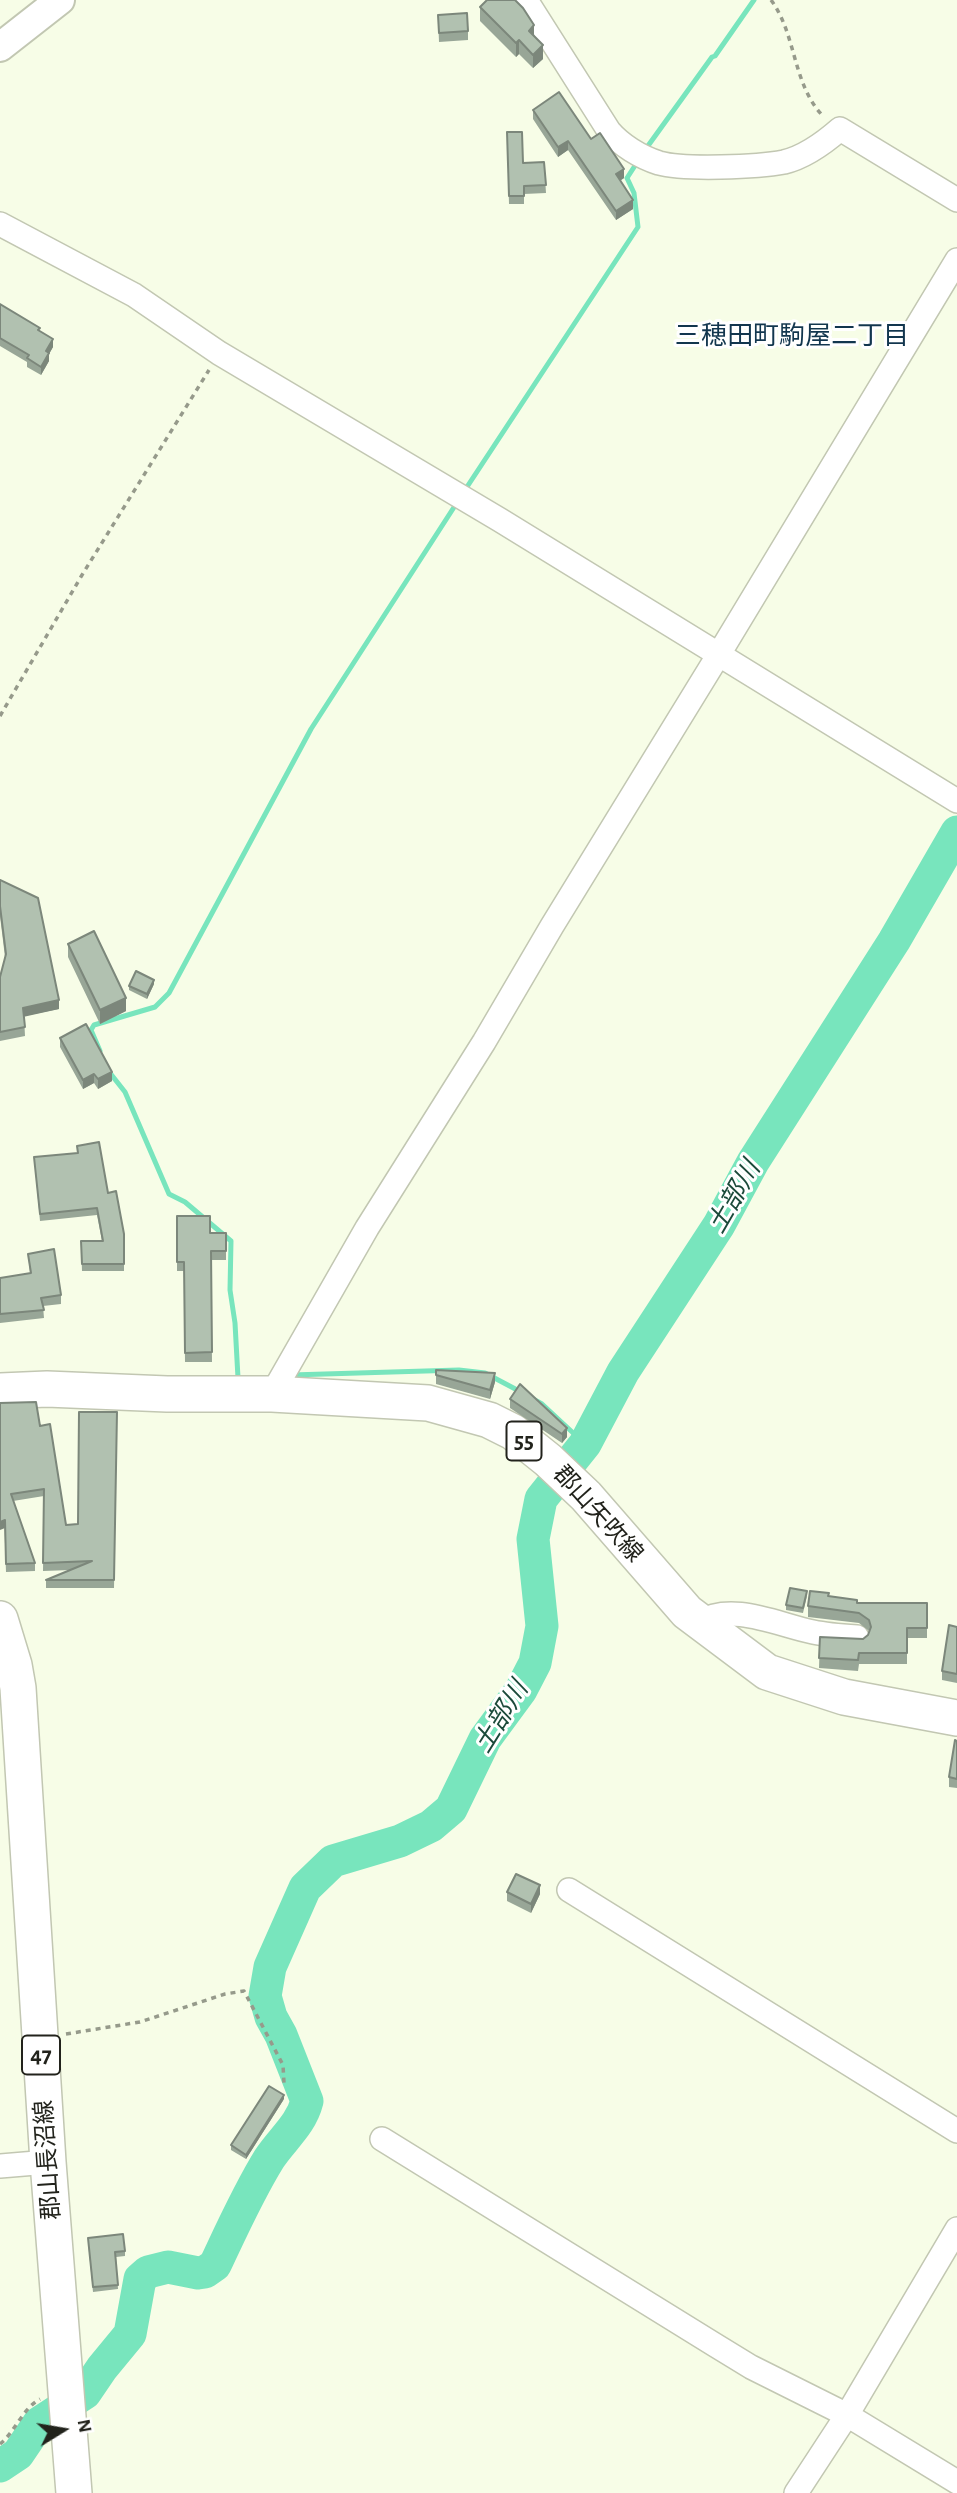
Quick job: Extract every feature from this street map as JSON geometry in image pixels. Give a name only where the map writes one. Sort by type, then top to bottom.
[{"type":"main road","name":"郡山矢吹線","points":[[0,1391],[47,1389],[167,1394],[272,1394],[428,1402],[489,1420],[513,1432],[548,1460],[586,1496],[687,1612],[767,1672],[844,1697],[957,1718]]},
{"type":"main road","name":"郡山長沼線","points":[[0,1619],[18,1688],[48,2162],[74,2493]]},
{"type":"street","points":[[0,47],[61,0]]},
{"type":"street","points":[[526,0],[609,131],[620,144],[659,163],[744,166],[785,162],[818,147],[840,129],[957,200]]},
{"type":"street","points":[[0,224],[134,295],[219,353],[327,415],[361,439],[464,499],[957,801]]},
{"type":"street","points":[[272,1394],[367,1228],[484,1042],[957,260]]},
{"type":"street","points":[[699,1622],[708,1616],[746,1615],[816,1633],[857,1637]]},
{"type":"street","points":[[569,1890],[957,2131]]},
{"type":"street","points":[[382,2139],[727,2353],[847,2415],[957,2482]]},
{"type":"street","points":[[0,2166],[48,2162]]},
{"type":"street","points":[[796,2493],[847,2415],[957,2229]]},
{"type":"path","points":[[771,0],[780,12],[810,100],[822,115],[840,129]]},
{"type":"path","points":[[0,716],[82,575],[219,353]]},
{"type":"path","points":[[40,2036],[140,2022],[225,1994],[244,1991],[283,2064],[284,2083]]},
{"type":"path","points":[[0,2444],[36,2401],[66,2394]]},
{"type":"building","points":[[487,0],[515,0],[534,25],[529,31],[543,45],[533,55],[519,40],[516,43],[480,7]]},
{"type":"building","points":[[467,13],[468,31],[439,33],[438,15]]},
{"type":"building","points":[[559,92],[591,139],[600,133],[624,169],[616,174],[633,200],[616,211],[568,141],[558,147],[533,110]]},
{"type":"building","points":[[507,132],[522,132],[523,163],[544,162],[546,185],[524,186],[524,196],[509,196]]},
{"type":"building","points":[[0,304],[53,339],[41,367],[27,358],[29,355],[0,338]]},
{"type":"building","points":[[0,880],[38,898],[59,1000],[23,1008],[25,1027],[0,1032],[0,977],[6,954],[0,906]]},
{"type":"building","points":[[94,931],[126,998],[100,1010],[68,944]]},
{"type":"building","points":[[136,971],[154,980],[147,994],[129,986]]},
{"type":"building","points":[[86,1024],[112,1072],[98,1079],[94,1074],[83,1080],[60,1038]]},
{"type":"building","points":[[99,1142],[108,1193],[116,1191],[124,1234],[124,1264],[82,1264],[81,1241],[103,1241],[97,1208],[40,1214],[34,1157],[78,1153],[77,1146]]},
{"type":"building","points":[[177,1216],[210,1216],[210,1233],[226,1233],[226,1251],[211,1251],[212,1352],[185,1353],[184,1262],[177,1262]]},
{"type":"building","points":[[54,1249],[61,1295],[41,1298],[44,1310],[0,1314],[0,1278],[31,1273],[28,1254]]},
{"type":"building","points":[[436,1370],[495,1373],[490,1390],[436,1375]]},
{"type":"building","points":[[520,1384],[567,1428],[562,1434],[510,1399]]},
{"type":"building","points":[[36,1402],[40,1426],[50,1424],[66,1525],[78,1524],[79,1412],[117,1412],[114,1580],[46,1580],[92,1561],[43,1563],[44,1489],[11,1494],[35,1563],[6,1564],[5,1520],[0,1522],[0,1403]]},
{"type":"building","points":[[790,1588],[807,1591],[803,1608],[786,1605]]},
{"type":"building","points":[[810,1591],[857,1600],[857,1603],[927,1603],[927,1628],[907,1628],[907,1653],[859,1653],[858,1660],[819,1658],[820,1637],[863,1639],[871,1627],[869,1620],[859,1613],[808,1606]]},
{"type":"building","points":[[949,1625],[957,1627],[957,1674],[942,1671]]},
{"type":"building","points":[[955,1740],[957,1741],[957,1779],[949,1777]]},
{"type":"building","points":[[516,1874],[540,1885],[531,1904],[507,1892]]},
{"type":"building","points":[[269,2086],[284,2095],[246,2155],[231,2145]]},
{"type":"building","points":[[123,2234],[125,2251],[115,2252],[118,2285],[93,2287],[88,2238]]},
{"type":"waterway","points":[[645,150],[754,0]]},
{"type":"waterway","points":[[463,493],[638,227],[634,193],[627,178],[638,161]]},
{"type":"waterway","points":[[100,1051],[91,1030],[94,1025],[155,1007],[169,993],[311,729],[458,501]]},
{"type":"waterway","name":"土部川","points":[[0,2466],[18,2454],[39,2423],[85,2393],[130,2334],[140,2279],[148,2272],[168,2267],[198,2273],[215,2265],[261,2172],[296,2125],[307,2101],[281,2035],[271,2017],[265,1996],[270,1967],[305,1888],[333,1861],[400,1841],[431,1826],[451,1809],[485,1739],[521,1690],[535,1663],[542,1626],[533,1539],[541,1499],[585,1444],[623,1372],[719,1225],[753,1162],[894,941],[957,832]]},
{"type":"waterway","points":[[110,1073],[125,1092],[169,1194],[185,1202],[231,1241],[230,1290],[238,1378],[243,1378]]},
{"type":"waterway","points":[[291,1375],[459,1370],[485,1373],[521,1392]]},
{"type":"waterway","points":[[533,1399],[542,1404],[585,1444]]},
{"type":"district","name":"三穂田町駒屋二丁目","points":[[792,336]]}]
